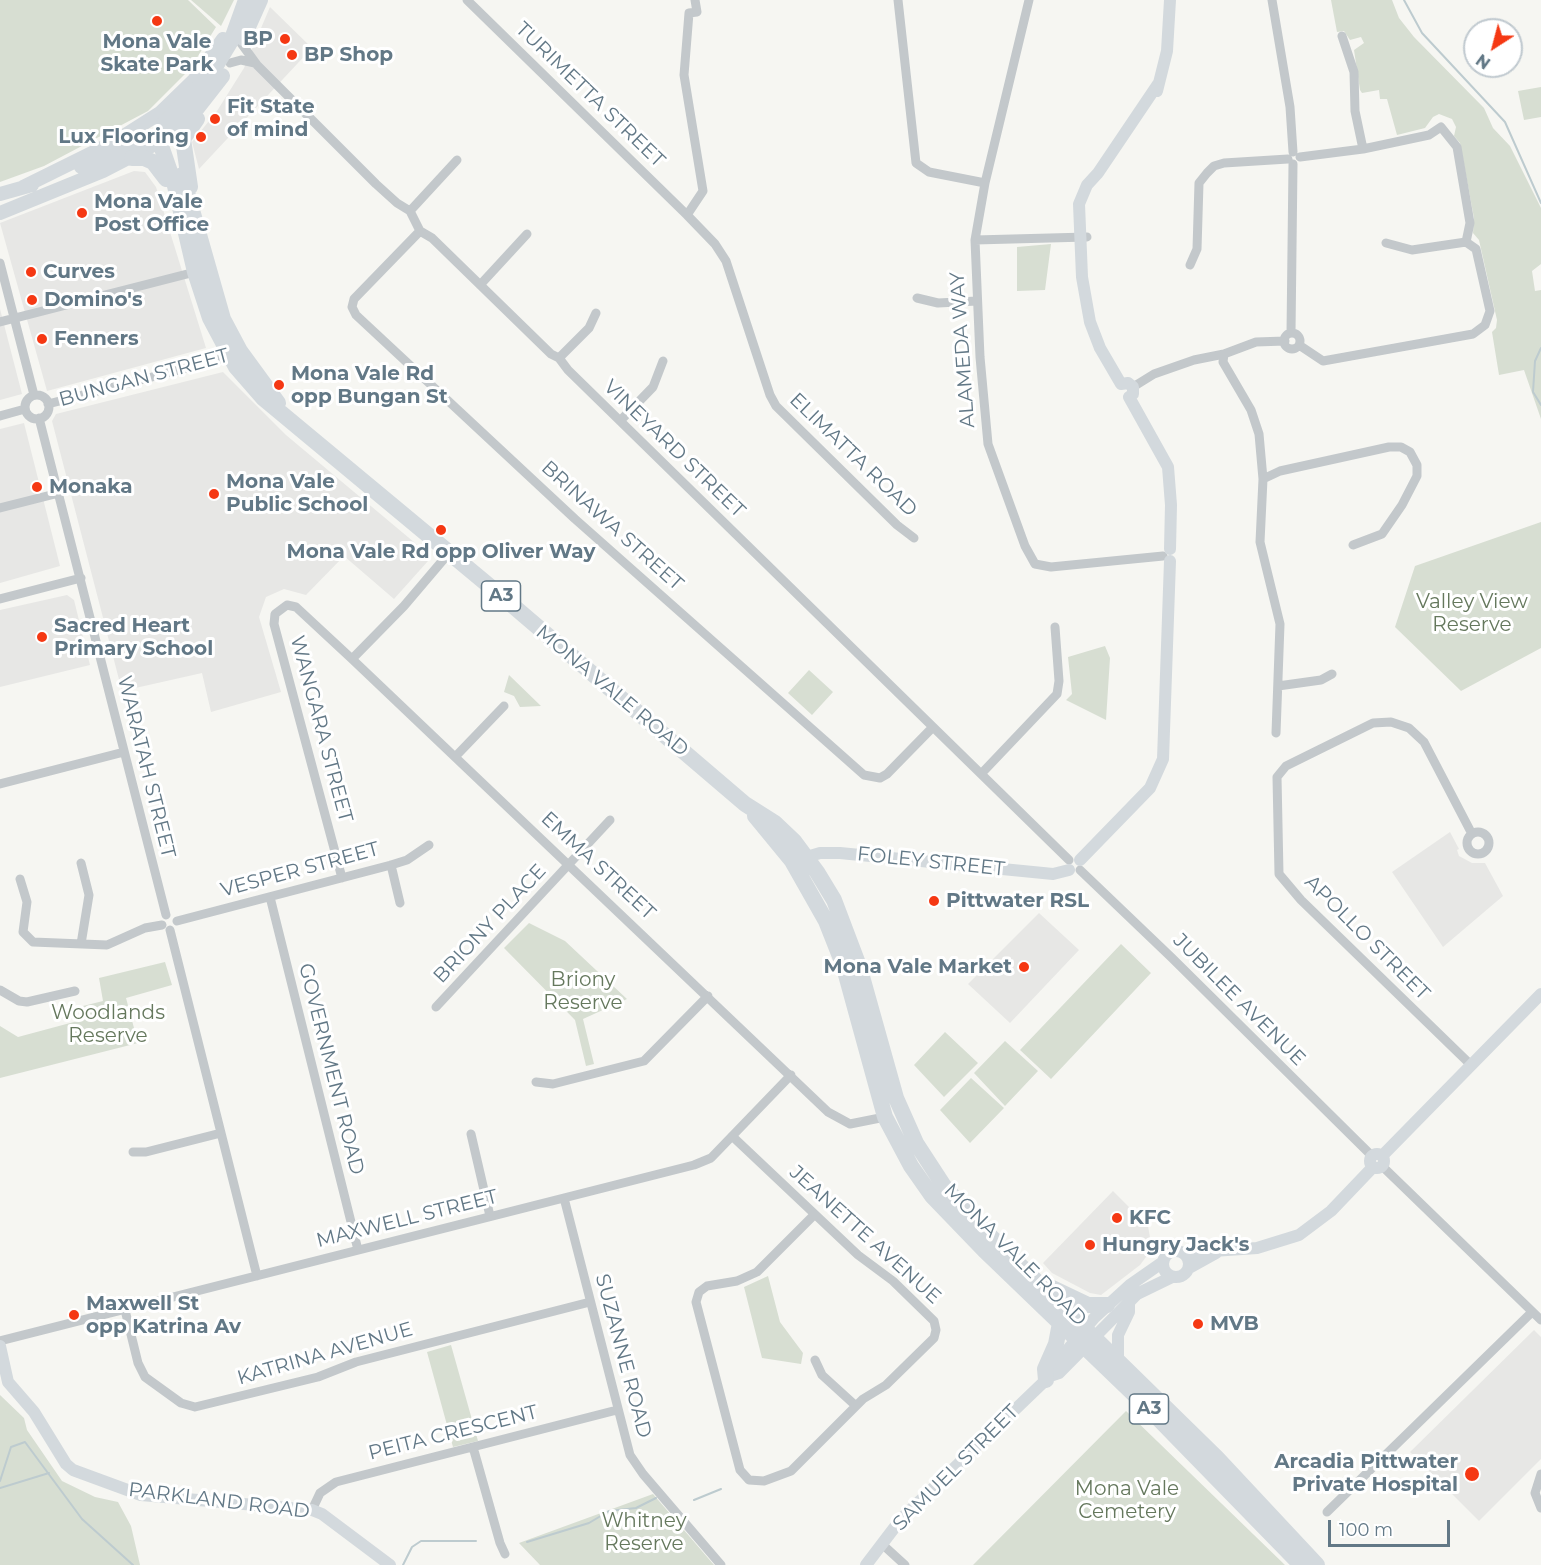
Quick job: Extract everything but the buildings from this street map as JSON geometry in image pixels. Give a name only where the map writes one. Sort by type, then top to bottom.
[{"type":"highway","points":[[160,140],[161,128],[193,95],[221,57],[232,39],[246,0]]},
{"type":"highway","points":[[160,140],[198,108],[230,64],[260,0]]},
{"type":"highway","name":"A3","points":[[185,200],[183,136],[216,96],[230,64]]},
{"type":"highway","name":"MONA VALE ROAD","points":[[160,140],[185,200],[234,354]]},
{"type":"highway","points":[[132,158],[144,158],[156,165],[185,200]]},
{"type":"highway","name":"MONA VALE ROAD","points":[[185,200],[195,272],[210,318],[234,354],[287,417],[745,804],[799,859],[834,900],[848,934],[892,1087],[907,1124],[926,1159],[967,1212],[1042,1285],[1086,1338],[1301,1565]]},
{"type":"highway","name":"MONA VALE ROAD","points":[[799,859],[843,964],[885,1117],[907,1159],[932,1196],[1060,1323],[1118,1359],[1217,1458],[1317,1565]]},
{"type":"highway","points":[[892,1087],[890,1112],[885,1117],[895,1121],[912,1146],[926,1159]]},
{"type":"highway","points":[[1042,1285],[1053,1287],[1088,1305],[1107,1305]]},
{"type":"highway","points":[[1048,1378],[1046,1369],[1056,1344],[1060,1323]]},
{"type":"main road","points":[[23,187],[116,141],[160,113],[201,71],[246,0]]},
{"type":"main road","points":[[0,194],[59,176],[106,157],[147,136],[160,140]]},
{"type":"main road","points":[[0,213],[132,158],[160,140]]},
{"type":"street","name":"TURIMETTA STREET","points":[[467,0],[687,215]]},
{"type":"street","points":[[687,0],[697,12]]},
{"type":"street","points":[[695,0],[697,12]]},
{"type":"street","points":[[898,0],[916,163],[929,172],[985,183]]},
{"type":"street","name":"ALAMEDA WAY","points":[[1029,0],[985,183],[975,240],[983,415],[988,444],[1032,561],[1040,567],[1168,555]]},
{"type":"street","points":[[1074,865],[1150,788],[1163,759],[1171,505],[1168,467],[1128,390],[1096,341],[1086,302],[1080,200],[1087,186],[1158,84],[1167,51],[1170,0]]},
{"type":"street","points":[[1272,0],[1290,107],[1293,158],[1288,337],[1291,349],[1299,345],[1323,361],[1473,334],[1485,325],[1490,311],[1476,249],[1466,242],[1412,250],[1386,243]]},
{"type":"street","points":[[687,215],[699,201],[703,191],[684,75],[688,13],[697,12]]},
{"type":"street","points":[[1342,36],[1354,72],[1355,111],[1363,149]]},
{"type":"street","name":"VINEYARD STREET","points":[[241,43],[257,65],[376,184],[397,203],[410,211],[420,231],[431,237],[551,354],[559,358],[568,370],[1074,865]]},
{"type":"street","points":[[230,64],[244,60],[257,65]]},
{"type":"street","points":[[1190,265],[1197,249],[1199,183],[1214,166],[1224,163],[1293,158],[1363,149],[1429,135],[1441,127],[1457,147],[1470,223],[1466,242]]},
{"type":"street","points":[[410,211],[458,160]]},
{"type":"street","name":"ELIMATTA ROAD","points":[[687,215],[715,244],[726,261],[770,395],[776,406],[885,513],[915,538]]},
{"type":"street","name":"BRINAWA STREET","points":[[420,231],[354,299],[352,307],[356,315],[575,519],[864,775],[880,778],[887,774],[933,727]]},
{"type":"street","points":[[480,285],[527,234]]},
{"type":"street","points":[[975,240],[1083,237]]},
{"type":"street","points":[[0,263],[34,395]]},
{"type":"street","points":[[0,322],[195,272]]},
{"type":"street","points":[[917,298],[938,303],[977,301]]},
{"type":"street","points":[[559,358],[589,328],[596,313]]},
{"type":"street","points":[[1128,390],[1164,370],[1194,360],[1224,354],[1256,342],[1288,337]]},
{"type":"street","name":"BUNGAN STREET","points":[[48,404],[234,354]]},
{"type":"street","points":[[1224,354],[1223,362],[1251,410],[1259,434],[1263,479],[1260,542],[1280,624],[1276,733]]},
{"type":"street","points":[[620,421],[653,387],[663,361]]},
{"type":"street","points":[[34,395],[41,396],[48,404],[48,411],[39,418],[32,418],[25,410],[28,399],[34,395]]},
{"type":"street","points":[[0,416],[25,410]]},
{"type":"street","name":"WARATAH STREET","points":[[39,418],[166,915]]},
{"type":"street","points":[[1263,479],[1280,471],[1389,447],[1401,447],[1410,452],[1416,461],[1418,471],[1402,505],[1382,534],[1353,545]]},
{"type":"street","points":[[0,508],[59,493]]},
{"type":"street","points":[[352,659],[404,606],[449,553]]},
{"type":"street","points":[[0,599],[81,578]]},
{"type":"street","name":"WANGARA STREET","points":[[296,607],[287,604],[278,610],[274,624],[342,878]]},
{"type":"street","name":"EMMA STREET","points":[[296,607],[840,1120],[860,1124],[885,1117]]},
{"type":"street","points":[[981,774],[1057,694],[1059,681],[1055,627]]},
{"type":"street","points":[[1278,686],[1321,680],[1332,674]]},
{"type":"street","points":[[455,757],[504,706]]},
{"type":"street","name":"APOLLO STREET","points":[[1471,1065],[1301,900],[1279,874],[1277,777],[1286,766],[1373,723],[1392,722],[1409,728],[1424,742],[1472,834]]},
{"type":"street","points":[[0,784],[124,752]]},
{"type":"street","name":"BRIONY PLACE","points":[[436,1007],[610,820]]},
{"type":"street","name":"VESPER STREET","points":[[177,921],[391,865],[407,860],[429,844]]},
{"type":"street","name":"FOLEY STREET","points":[[799,859],[840,853],[1053,874],[1074,865]]},
{"type":"street","points":[[81,863],[89,895],[81,944]]},
{"type":"street","points":[[391,865],[400,903]]},
{"type":"street","name":"JUBILEE AVENUE","points":[[1074,865],[1541,1320]]},
{"type":"street","points":[[20,879],[27,902],[23,923],[27,939],[39,943],[107,945],[145,928],[166,927],[174,927],[177,921],[174,916],[166,915],[162,918],[166,927],[221,1133],[257,1276]]},
{"type":"street","name":"GOVERNMENT ROAD","points":[[270,897],[358,1250]]},
{"type":"street","points":[[0,990],[19,1001],[27,1002],[75,991]]},
{"type":"street","points":[[1086,1338],[1146,1288],[1172,1277],[1181,1277],[1189,1268],[1216,1253],[1274,1244],[1299,1235],[1331,1210],[1541,994]]},
{"type":"street","points":[[536,1082],[553,1084],[644,1061],[708,996]]},
{"type":"street","name":"MAXWELL STREET","points":[[0,1341],[694,1165],[711,1158],[791,1075]]},
{"type":"street","points":[[133,1152],[146,1152],[221,1133]]},
{"type":"street","points":[[471,1134],[490,1216]]},
{"type":"street","name":"JEANETTE AVENUE","points":[[732,1136],[814,1215],[858,1255],[893,1281],[934,1321],[934,1338],[886,1385],[856,1406],[791,1471],[764,1481],[749,1480],[740,1470],[696,1302],[699,1292],[707,1286],[737,1281],[757,1272],[814,1215]]},
{"type":"street","name":"SUZANNE ROAD","points":[[564,1198],[630,1455],[643,1474],[721,1565]]},
{"type":"street","points":[[1086,1338],[1107,1305],[1163,1262],[1170,1252],[1205,1250],[1216,1253]]},
{"type":"street","points":[[1183,1253],[1188,1259],[1189,1268]]},
{"type":"street","points":[[1163,1262],[1165,1271],[1172,1277]]},
{"type":"street","points":[[1118,1359],[1118,1335],[1129,1312],[1129,1301]]},
{"type":"street","name":"KATRINA AVENUE","points":[[125,1310],[138,1363],[145,1377],[181,1403],[195,1407],[318,1377],[356,1362],[590,1302]]},
{"type":"street","points":[[1327,1512],[1532,1312]]},
{"type":"street","name":"SAMUEL STREET","points":[[866,1565],[901,1519],[1048,1378],[1053,1367],[1086,1338]]},
{"type":"street","name":"PARKLAND ROAD","points":[[0,1346],[8,1382],[34,1412],[66,1464],[73,1470],[141,1495],[312,1510],[390,1565]]},
{"type":"street","points":[[815,1360],[822,1375],[856,1406]]},
{"type":"street","name":"PEITA CRESCENT","points":[[312,1510],[320,1493],[336,1482],[617,1410]]},
{"type":"street","points":[[473,1447],[500,1543],[506,1554]]},
{"type":"street","points":[[1541,1474],[1535,1493],[1541,1508]]},
{"type":"street","points":[[882,1544],[905,1565]]},
{"type":"shaded area","points":[[270,7],[312,48],[199,169],[192,142],[217,111],[244,68]]},
{"type":"shaded area","points":[[134,171],[145,172],[156,187],[206,348],[47,391],[0,223]]},
{"type":"shaded area","points":[[0,309],[22,394],[0,400]]},
{"type":"shaded area","name":"Mona Vale Public School","points":[[223,372],[286,435],[427,553],[428,561],[394,599],[344,556],[306,595],[284,589],[266,597],[259,617],[281,692],[211,712],[202,673],[122,691],[52,421],[56,414]]},
{"type":"shaded area","points":[[24,423],[60,566],[0,583],[0,429]]},
{"type":"shaded area","name":"Sacred Heart Primary School","points":[[67,595],[74,600],[90,665],[0,687],[0,610]]},
{"type":"shaded area","points":[[1450,832],[1459,849],[1457,850],[1459,856],[1472,863],[1485,863],[1503,896],[1443,947],[1392,872]]},
{"type":"shaded area","name":"Mona Vale Market","points":[[1039,913],[1079,950],[1010,1023],[968,984]]},
{"type":"shaded area","points":[[1113,1191],[1148,1226],[1152,1249],[1140,1265],[1101,1295],[1090,1293],[1052,1273],[1043,1263]]},
{"type":"shaded area","points":[[1534,1330],[1541,1337],[1541,1459],[1479,1521],[1410,1452]]},
{"type":"green space","points":[[0,0],[188,0],[216,27],[190,69],[148,111],[44,166],[0,182]]},
{"type":"green space","points":[[191,0],[234,0],[221,26]]},
{"type":"green space","points":[[1331,0],[1392,0],[1399,18],[1414,37],[1484,108],[1493,128],[1510,146],[1541,208],[1541,264],[1532,271],[1535,291],[1541,290],[1541,419],[1524,370],[1499,375],[1492,332],[1496,328],[1497,320],[1479,240],[1473,233],[1474,218],[1460,143],[1454,136],[1456,127],[1452,119],[1439,114],[1433,117],[1425,128],[1397,135],[1387,99],[1380,99],[1379,90],[1362,93],[1360,90],[1354,50],[1364,43],[1361,37],[1350,40],[1344,31],[1337,32]]},
{"type":"green space","points":[[1541,87],[1541,117],[1524,120],[1518,91]]},
{"type":"green space","points":[[1051,244],[1045,290],[1017,291],[1017,247]]},
{"type":"green space","name":"Valley View Reserve","points":[[1541,522],[1541,648],[1461,691],[1395,627],[1415,566]]},
{"type":"green space","points":[[1105,646],[1110,658],[1106,720],[1066,700],[1072,694],[1068,657]]},
{"type":"green space","points":[[809,670],[833,692],[812,715],[788,693]]},
{"type":"green space","points":[[509,675],[541,706],[520,707],[514,696],[504,692]]},
{"type":"green space","name":"Briony Reserve","points":[[529,923],[565,941],[627,999],[583,1019],[594,1064],[586,1066],[575,1020],[504,948]]},
{"type":"green space","points":[[1121,944],[1151,973],[1051,1079],[1020,1050]]},
{"type":"green space","name":"Woodlands Reserve","points":[[165,962],[172,985],[126,998],[138,1043],[0,1078],[0,1026],[18,1037],[85,1019],[83,1006],[103,1001],[99,978]]},
{"type":"green space","points":[[945,1032],[978,1063],[944,1097],[914,1065]]},
{"type":"green space","points":[[1005,1041],[1038,1071],[1005,1106],[974,1073]]},
{"type":"green space","points":[[971,1078],[1004,1108],[970,1143],[940,1110]]},
{"type":"green space","points":[[768,1276],[780,1322],[803,1353],[801,1364],[762,1358],[744,1287]]},
{"type":"green space","points":[[451,1345],[478,1441],[453,1447],[427,1352]]},
{"type":"green space","points":[[0,1395],[24,1418],[27,1430],[62,1481],[95,1497],[118,1502],[131,1526],[140,1565],[0,1565]]},
{"type":"green space","name":"Mona Vale Cemetery","points":[[1126,1411],[1285,1565],[973,1565]]},
{"type":"green space","name":"Whitney Reserve","points":[[653,1494],[714,1565],[540,1565],[519,1543]]},
{"type":"waterway","points":[[1404,0],[1422,33],[1505,122],[1541,203]]},
{"type":"waterway","points":[[1541,348],[1535,361],[1533,392],[1541,405]]},
{"type":"waterway","points":[[0,1481],[11,1447],[25,1442],[82,1519],[133,1565]]},
{"type":"waterway","points":[[0,1488],[49,1473]]},
{"type":"waterway","points":[[694,1500],[721,1489]]},
{"type":"waterway","points":[[527,1542],[589,1523],[609,1511],[636,1508],[656,1498]]},
{"type":"waterway","points":[[403,1565],[412,1547],[421,1541],[476,1541]]},
{"type":"place","name":"Mona Vale Skate Park","points":[[157,21]]},
{"type":"place","name":"BP","points":[[285,39]]},
{"type":"place","name":"BP Shop","points":[[292,55]]},
{"type":"place","name":"Fit State of mind","points":[[215,119]]},
{"type":"place","name":"Lux Flooring","points":[[201,137]]},
{"type":"place","name":"Mona Vale Post Office","points":[[82,213]]},
{"type":"place","name":"Curves","points":[[31,272]]},
{"type":"place","name":"Domino's","points":[[32,300]]},
{"type":"place","name":"Fenners","points":[[42,339]]},
{"type":"place","name":"Mona Vale Rd opp Bungan St","points":[[279,385]]},
{"type":"place","name":"Monaka","points":[[37,487]]},
{"type":"place","name":"Mona Vale Public School","points":[[214,494]]},
{"type":"place","name":"Mona Vale Rd opp Oliver Way","points":[[441,530]]},
{"type":"place","name":"Sacred Heart Primary School","points":[[42,637]]},
{"type":"place","name":"Pittwater RSL","points":[[934,901]]},
{"type":"place","name":"Mona Vale Market","points":[[1024,967]]},
{"type":"place","name":"KFC","points":[[1117,1218]]},
{"type":"place","name":"Hungry Jack's","points":[[1090,1245]]},
{"type":"place","name":"Maxwell St opp Katrina Av","points":[[74,1315]]},
{"type":"place","name":"MVB","points":[[1198,1324]]},
{"type":"place","name":"Arcadia Pittwater Private Hospital","points":[[1472,1474]]}]
